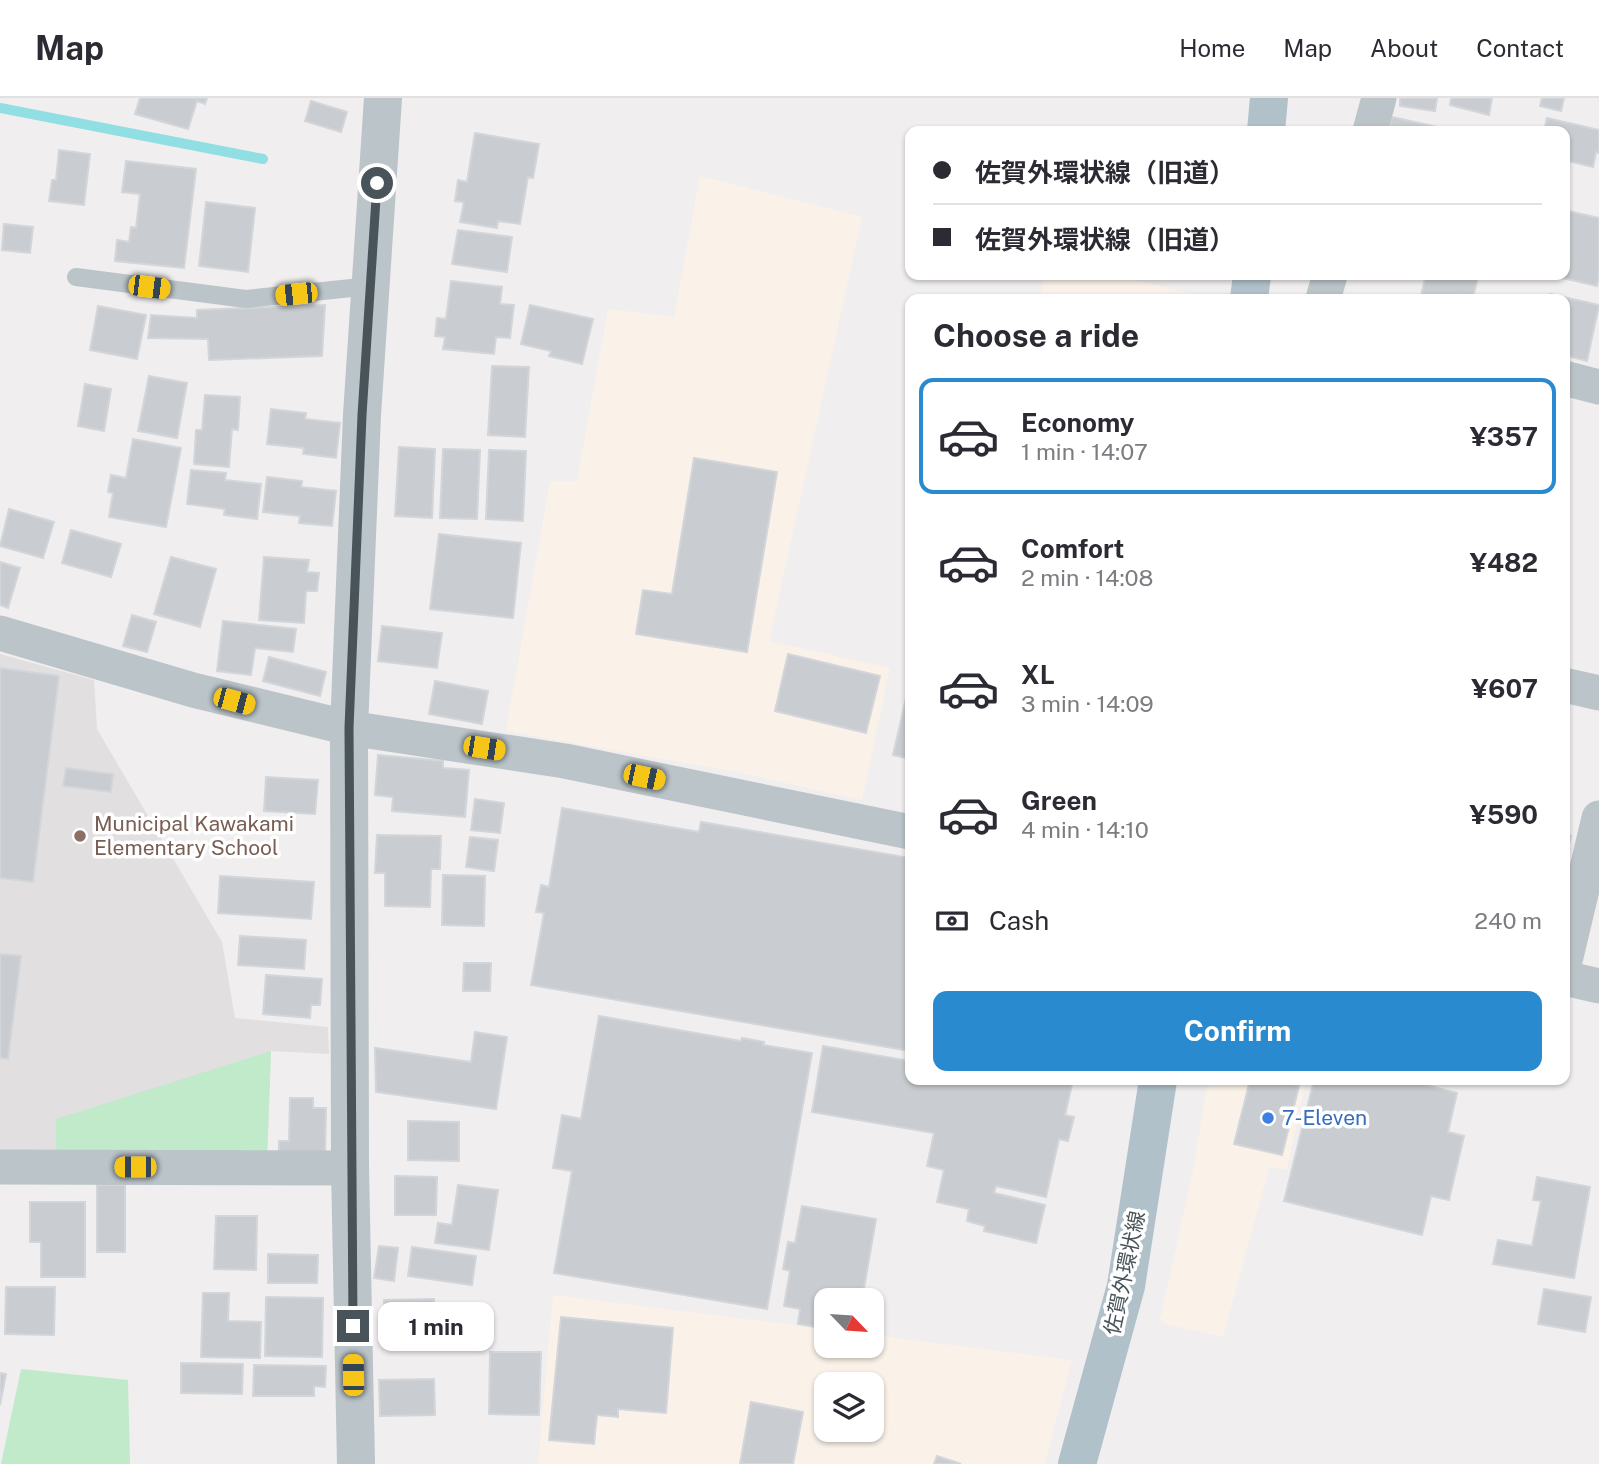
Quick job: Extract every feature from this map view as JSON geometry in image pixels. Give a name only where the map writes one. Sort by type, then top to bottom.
[{"type":"main road","points":[[1266,126],[1269,98]]},
{"type":"main road","name":"佐賀外環状線","points":[[1077,1464],[1126,1286],[1157,1085]]},
{"type":"street","points":[[356,1464],[351,1168],[349,728],[362,415],[383,98]]},
{"type":"street","points":[[1372,126],[1380,98]]},
{"type":"street","points":[[1570,380],[1599,387]]},
{"type":"street","points":[[0,633],[193,690],[349,728],[565,761],[905,831]]},
{"type":"street","points":[[1570,686],[1599,693]]},
{"type":"street","points":[[1570,940],[1599,818]]},
{"type":"street","points":[[1570,979],[1599,986]]},
{"type":"street","points":[[0,1167],[351,1168]]},
{"type":"lane","points":[[76,277],[246,299],[370,286]]},
{"type":"shaded area","points":[[700,176],[862,217],[769,641],[890,668],[862,800],[742,773],[506,731],[550,481],[577,481],[608,309],[674,317]]},
{"type":"shaded area","points":[[1043,280],[1134,280],[1192,294],[1041,294]]},
{"type":"shaded area","name":"Municipal Kawakami Elementary School","points":[[0,654],[94,680],[97,729],[222,942],[235,1018],[328,1027],[329,1054],[271,1051],[267,1159],[0,1156]]},
{"type":"shaded area","points":[[1207,1085],[1305,1085],[1287,1169],[1269,1168],[1223,1337],[1166,1324],[1160,1320],[1194,1166]]},
{"type":"shaded area","points":[[553,1295],[814,1328],[814,1358],[884,1358],[884,1336],[1072,1360],[1045,1464],[538,1464]]},
{"type":"green space","points":[[271,1051],[267,1159],[56,1157],[56,1119]]},
{"type":"green space","points":[[21,1369],[128,1380],[130,1464],[1,1464]]},
{"type":"building","points":[[140,98],[207,98],[205,104],[197,101],[188,129],[135,114]]},
{"type":"building","points":[[1400,98],[1437,98],[1435,111],[1400,106]]},
{"type":"building","points":[[1451,98],[1492,98],[1489,115],[1450,105]]},
{"type":"building","points":[[1542,98],[1564,98],[1561,111],[1540,106]]},
{"type":"building","points":[[311,101],[347,112],[341,132],[305,121]]},
{"type":"building","points":[[1392,117],[1432,126],[1389,126]]},
{"type":"building","points":[[1547,118],[1599,130],[1599,153],[1596,152],[1593,167],[1570,161],[1570,126],[1545,126]]},
{"type":"building","points":[[475,133],[539,144],[533,178],[528,177],[520,224],[498,221],[497,228],[460,222],[464,202],[455,201],[458,180],[467,182]]},
{"type":"building","points":[[59,150],[90,154],[84,205],[49,201],[52,180],[56,180]]},
{"type":"building","points":[[126,161],[196,169],[184,268],[115,261],[117,240],[129,242],[131,227],[136,228],[140,194],[122,192]]},
{"type":"building","points":[[206,202],[255,208],[248,272],[199,266]]},
{"type":"building","points":[[1570,211],[1599,218],[1597,286],[1570,280]]},
{"type":"building","points":[[4,224],[33,227],[30,253],[2,250]]},
{"type":"building","points":[[458,230],[512,237],[507,272],[452,264]]},
{"type":"building","points":[[1425,280],[1477,280],[1474,294],[1421,294]]},
{"type":"building","points":[[451,281],[502,287],[500,304],[514,305],[510,338],[496,337],[494,354],[443,349],[445,337],[435,336],[437,318],[446,319]]},
{"type":"building","points":[[1570,298],[1599,305],[1587,361],[1570,357]]},
{"type":"building","points":[[325,305],[322,356],[209,360],[208,339],[148,338],[151,315],[197,318],[197,310]]},
{"type":"building","points":[[530,305],[593,319],[582,364],[549,356],[551,351],[521,344]]},
{"type":"building","points":[[98,306],[146,315],[137,359],[90,350]]},
{"type":"building","points":[[492,366],[529,367],[525,437],[488,435]]},
{"type":"building","points":[[149,376],[187,383],[177,438],[138,431]]},
{"type":"building","points":[[85,384],[111,389],[104,431],[78,426]]},
{"type":"building","points":[[205,395],[240,397],[238,430],[232,429],[229,467],[194,464],[196,430],[202,430]]},
{"type":"building","points":[[271,409],[306,413],[305,419],[340,423],[336,458],[303,454],[304,448],[267,444]]},
{"type":"building","points":[[133,439],[181,448],[166,527],[109,517],[113,493],[108,492],[111,475],[126,478]]},
{"type":"building","points":[[399,447],[435,449],[432,518],[395,516]]},
{"type":"building","points":[[443,449],[480,450],[477,519],[440,518]]},
{"type":"building","points":[[489,450],[526,451],[523,521],[486,519]]},
{"type":"building","points":[[694,458],[777,472],[747,652],[636,634],[643,590],[672,594]]},
{"type":"building","points":[[191,470],[226,473],[225,480],[261,484],[257,519],[224,515],[225,509],[187,504]]},
{"type":"building","points":[[267,477],[302,481],[301,487],[336,491],[332,526],[299,523],[300,516],[263,512]]},
{"type":"building","points":[[9,509],[54,522],[43,558],[0,546]]},
{"type":"building","points":[[71,530],[121,544],[111,577],[62,563]]},
{"type":"building","points":[[439,534],[521,543],[513,618],[430,609]]},
{"type":"building","points":[[171,557],[216,569],[200,627],[154,614]]},
{"type":"building","points":[[264,557],[309,560],[307,572],[319,573],[317,591],[306,591],[304,623],[259,620]]},
{"type":"building","points":[[0,562],[20,568],[8,608],[0,605]]},
{"type":"building","points":[[132,615],[156,622],[147,652],[123,646]]},
{"type":"building","points":[[223,621],[296,629],[293,652],[255,648],[251,675],[217,671]]},
{"type":"building","points":[[382,626],[442,633],[437,668],[378,661]]},
{"type":"building","points":[[788,654],[880,676],[866,733],[775,711]]},
{"type":"building","points":[[269,657],[326,672],[320,696],[263,681]]},
{"type":"building","points":[[0,668],[59,676],[33,882],[0,878]]},
{"type":"building","points":[[435,681],[488,691],[482,724],[429,714]]},
{"type":"building","points":[[905,703],[905,758],[893,755]]},
{"type":"building","points":[[378,755],[443,761],[443,768],[469,770],[465,817],[392,811],[393,797],[375,795]]},
{"type":"building","points":[[66,768],[113,774],[111,792],[63,786]]},
{"type":"building","points":[[266,777],[318,780],[315,814],[264,811]]},
{"type":"building","points":[[475,799],[504,803],[500,833],[471,830]]},
{"type":"building","points":[[562,808],[699,832],[701,822],[905,857],[905,1050],[531,985],[544,913],[536,912],[541,885],[549,887]]},
{"type":"building","points":[[377,835],[441,836],[440,869],[431,869],[430,907],[385,906],[385,873],[375,873]]},
{"type":"building","points":[[470,837],[498,840],[494,871],[466,867]]},
{"type":"building","points":[[443,875],[485,876],[484,926],[442,925]]},
{"type":"building","points":[[220,876],[314,882],[311,919],[218,913]]},
{"type":"building","points":[[240,936],[306,940],[304,969],[238,965]]},
{"type":"building","points":[[0,954],[21,956],[8,1059],[0,1058]]},
{"type":"building","points":[[464,963],[491,963],[490,991],[463,991]]},
{"type":"building","points":[[266,975],[322,979],[320,1005],[311,1005],[310,1018],[263,1014]]},
{"type":"building","points":[[599,1016],[741,1041],[742,1038],[764,1042],[763,1045],[812,1053],[767,1309],[554,1273],[572,1171],[553,1168],[562,1115],[581,1119]]},
{"type":"building","points":[[475,1032],[507,1037],[496,1109],[376,1092],[375,1048],[471,1062]]},
{"type":"building","points":[[823,1046],[905,1060],[905,1085],[1072,1085],[1065,1115],[1074,1117],[1068,1141],[1059,1139],[1046,1197],[996,1186],[994,1193],[1045,1205],[1036,1243],[984,1231],[985,1226],[967,1221],[969,1209],[937,1202],[944,1170],[927,1166],[934,1133],[812,1112]]},
{"type":"building","points":[[1249,1085],[1299,1086],[1282,1155],[1234,1144]]},
{"type":"building","points":[[1313,1085],[1425,1085],[1457,1093],[1448,1132],[1464,1136],[1449,1200],[1431,1196],[1422,1235],[1284,1201]]},
{"type":"building","points":[[290,1098],[313,1098],[313,1108],[326,1108],[325,1156],[279,1155],[279,1141],[289,1141]]},
{"type":"building","points":[[408,1121],[459,1122],[459,1161],[408,1160]]},
{"type":"building","points":[[395,1176],[437,1177],[436,1215],[395,1215]]},
{"type":"building","points":[[1537,1177],[1590,1187],[1574,1278],[1493,1264],[1498,1240],[1532,1246],[1541,1201],[1533,1200]]},
{"type":"building","points":[[97,1185],[125,1185],[125,1252],[97,1252]]},
{"type":"building","points":[[458,1185],[498,1190],[489,1250],[435,1243],[438,1223],[452,1225]]},
{"type":"building","points":[[30,1202],[85,1202],[85,1277],[41,1277],[41,1242],[30,1242]]},
{"type":"building","points":[[802,1206],[876,1219],[864,1288],[814,1288],[814,1327],[798,1324],[800,1309],[784,1306],[790,1271],[783,1269],[788,1242],[795,1243]]},
{"type":"building","points":[[216,1216],[257,1216],[256,1270],[214,1269]]},
{"type":"building","points":[[379,1246],[398,1248],[394,1281],[374,1278]]},
{"type":"building","points":[[412,1247],[476,1256],[472,1285],[408,1276]]},
{"type":"building","points":[[268,1254],[318,1255],[317,1283],[268,1283]]},
{"type":"building","points":[[6,1287],[55,1287],[54,1335],[5,1334]]},
{"type":"building","points":[[1544,1289],[1591,1297],[1585,1332],[1538,1324]]},
{"type":"building","points":[[203,1293],[229,1293],[228,1321],[261,1322],[260,1358],[201,1357]]},
{"type":"building","points":[[266,1297],[323,1298],[322,1357],[265,1356]]},
{"type":"building","points":[[434,1299],[435,1329],[384,1330],[384,1300]]},
{"type":"building","points":[[561,1317],[673,1328],[666,1413],[618,1409],[618,1417],[597,1415],[594,1444],[549,1440]]},
{"type":"building","points":[[490,1352],[541,1352],[539,1415],[489,1414]]},
{"type":"building","points":[[181,1363],[243,1364],[242,1394],[181,1393]]},
{"type":"building","points":[[254,1365],[326,1366],[325,1387],[314,1386],[314,1396],[253,1396]]},
{"type":"building","points":[[0,1373],[6,1374],[0,1405]]},
{"type":"building","points":[[434,1379],[435,1415],[380,1416],[379,1380]]},
{"type":"building","points":[[751,1402],[803,1412],[793,1464],[740,1464]]},
{"type":"building","points":[[937,1456],[961,1464],[934,1464]]},
{"type":"waterway","points":[[0,108],[263,159]]},
{"type":"place","name":"Municipal Kawakami Elementary School","points":[[80,836]]},
{"type":"place","name":"7-Eleven","points":[[1268,1118]]},
{"type":"route","points":[[353,1326],[349,728],[362,415],[377,183]]}]
